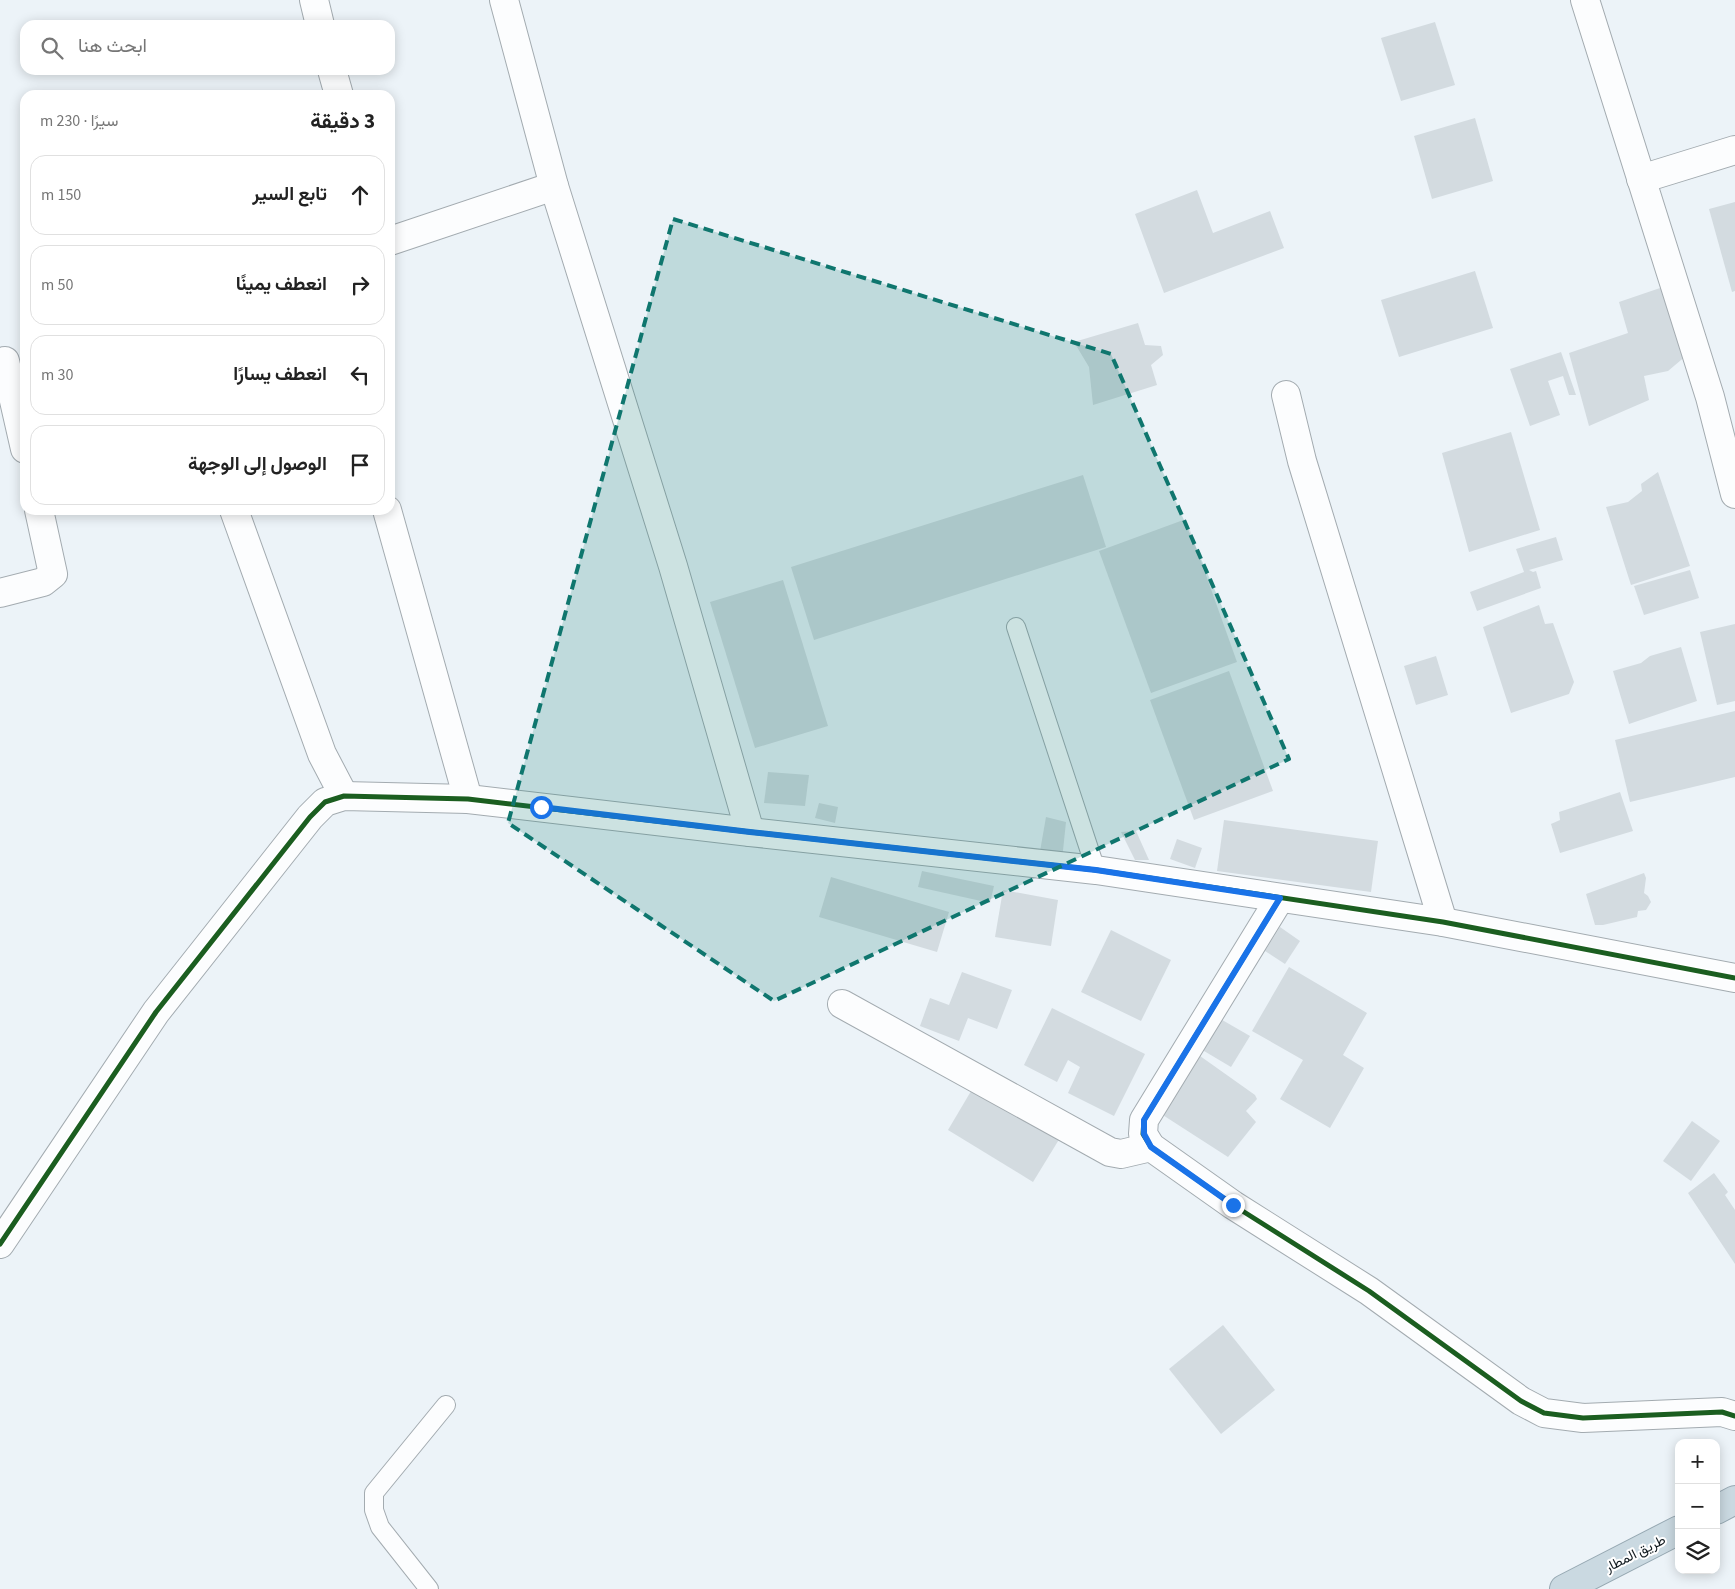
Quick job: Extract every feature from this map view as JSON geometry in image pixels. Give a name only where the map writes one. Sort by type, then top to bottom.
[{"type":"highway","points":[[1720,1508],[1735,1500]]},
{"type":"highway","name":"طريق المطار","points":[[1564,1589],[1675,1532]]},
{"type":"street","points":[[314,0],[319,20]]},
{"type":"street","points":[[504,0],[554,186],[673,566],[750,832]]},
{"type":"street","points":[[1585,0],[1710,398],[1735,494]]},
{"type":"street","points":[[333,75],[338,90]]},
{"type":"street","points":[[1641,179],[1735,150]]},
{"type":"street","points":[[395,239],[554,186]]},
{"type":"street","points":[[10,360],[20,419]]},
{"type":"street","points":[[1286,395],[1302,461],[1443,922]]},
{"type":"street","points":[[0,594],[43,582],[54,574],[40,515]]},
{"type":"street","points":[[236,515],[322,754],[344,796]]},
{"type":"street","points":[[388,515],[468,799]]},
{"type":"street","points":[[0,1244],[156,1012],[310,817],[325,802],[344,796],[468,799],[1096,870],[1443,922],[1735,978]]},
{"type":"street","points":[[1280,898],[1144,1120],[1144,1134],[1151,1147],[1233,1205],[1369,1291],[1521,1401],[1544,1413],[1583,1418],[1722,1412],[1735,1416]]},
{"type":"street","points":[[842,1004],[1110,1152],[1121,1154],[1151,1147]]},
{"type":"lane","points":[[1016,627],[1096,870]]},
{"type":"lane","points":[[429,1589],[380,1528],[374,1510],[374,1493],[446,1405]]},
{"type":"highlighted area","points":[[673,219],[1111,354],[1289,759],[774,1001],[508,823]]},
{"type":"building","points":[[1435,22],[1455,85],[1401,101],[1381,38]]},
{"type":"building","points":[[1475,118],[1493,181],[1432,199],[1414,136]]},
{"type":"building","points":[[1197,190],[1213,233],[1270,211],[1284,248],[1164,293],[1135,214]]},
{"type":"building","points":[[1735,202],[1735,291],[1732,292],[1709,209]]},
{"type":"building","points":[[1475,271],[1493,328],[1399,357],[1381,300]]},
{"type":"building","points":[[1663,287],[1687,355],[1668,371],[1644,376],[1649,400],[1589,426],[1569,353],[1628,333],[1619,302]]},
{"type":"building","points":[[1138,323],[1145,345],[1161,346],[1163,355],[1151,365],[1157,385],[1093,405],[1089,367],[1074,342]]},
{"type":"building","points":[[1561,352],[1576,395],[1569,395],[1563,376],[1548,381],[1560,415],[1530,426],[1510,369]]},
{"type":"building","points":[[1511,432],[1540,530],[1469,552],[1442,453]]},
{"type":"building","points":[[1658,472],[1690,566],[1631,585],[1606,507],[1628,502],[1642,491],[1641,484]]},
{"type":"building","points":[[1083,475],[1106,547],[814,640],[791,567]]},
{"type":"building","points":[[1186,519],[1237,662],[1151,693],[1099,551]]},
{"type":"building","points":[[1556,537],[1563,560],[1529,570],[1536,571],[1541,588],[1477,611],[1470,592],[1524,572],[1516,549]]},
{"type":"building","points":[[1690,570],[1699,598],[1644,615],[1634,586]]},
{"type":"building","points":[[783,580],[828,726],[755,748],[710,602]]},
{"type":"building","points":[[1539,605],[1545,624],[1553,623],[1574,682],[1569,694],[1511,713],[1483,627]]},
{"type":"building","points":[[1735,624],[1735,701],[1717,705],[1700,632]]},
{"type":"building","points":[[1681,647],[1697,701],[1629,724],[1613,671],[1641,663],[1650,656]]},
{"type":"building","points":[[1436,656],[1448,695],[1416,705],[1404,666]]},
{"type":"building","points":[[1229,671],[1273,791],[1194,820],[1150,700]]},
{"type":"building","points":[[1735,711],[1735,777],[1630,802],[1615,740]]},
{"type":"building","points":[[768,772],[809,775],[805,806],[764,803]]},
{"type":"building","points":[[1620,792],[1633,831],[1560,853],[1551,824],[1560,820],[1559,812]]},
{"type":"building","points":[[819,803],[838,807],[835,823],[815,818]]},
{"type":"building","points":[[1046,817],[1066,822],[1062,860],[1039,857]]},
{"type":"building","points":[[1224,820],[1378,841],[1371,892],[1217,871]]},
{"type":"building","points":[[1136,831],[1149,860],[1135,860],[1121,832]]},
{"type":"building","points":[[1177,839],[1202,848],[1195,868],[1170,859]]},
{"type":"building","points":[[922,871],[994,886],[990,903],[918,887]]},
{"type":"building","points":[[1644,873],[1646,878],[1644,893],[1651,902],[1646,910],[1638,911],[1637,917],[1595,925],[1586,894]]},
{"type":"building","points":[[831,877],[949,912],[937,952],[819,917]]},
{"type":"building","points":[[1003,890],[1058,900],[1051,946],[995,937]]},
{"type":"building","points":[[1280,927],[1300,941],[1285,964],[1265,951]]},
{"type":"building","points":[[1111,930],[1171,960],[1141,1021],[1081,992]]},
{"type":"building","points":[[1289,967],[1367,1013],[1343,1055],[1364,1068],[1330,1128],[1280,1099],[1303,1060],[1252,1031]]},
{"type":"building","points":[[962,972],[1012,990],[997,1029],[968,1018],[959,1041],[920,1026],[930,998],[949,1005]]},
{"type":"building","points":[[1052,1008],[1145,1054],[1114,1116],[1068,1093],[1080,1067],[1068,1060],[1057,1082],[1024,1065]]},
{"type":"building","points":[[1217,1017],[1250,1036],[1231,1067],[1199,1048]]},
{"type":"building","points":[[1193,1051],[1255,1095],[1257,1099],[1246,1111],[1256,1122],[1228,1157],[1155,1110]]},
{"type":"building","points":[[977,1081],[1063,1133],[1033,1182],[948,1130]]},
{"type":"building","points":[[1692,1121],[1720,1141],[1691,1181],[1663,1161]]},
{"type":"building","points":[[1714,1173],[1728,1192],[1725,1195],[1735,1210],[1735,1264],[1688,1193]]},
{"type":"building","points":[[1223,1325],[1275,1390],[1221,1434],[1169,1369]]},
{"type":"cycle path","points":[[0,1244],[156,1012],[310,817],[325,802],[344,796],[468,799],[1096,870],[1443,922],[1735,978]]},
{"type":"cycle path","points":[[1280,898],[1144,1120],[1143,1134],[1151,1147],[1233,1205],[1369,1291],[1521,1401],[1544,1413],[1583,1418],[1722,1412],[1735,1416]]},
{"type":"route","points":[[541,807],[1096,870],[1280,898],[1144,1120],[1144,1134],[1151,1147],[1233,1205]]}]
